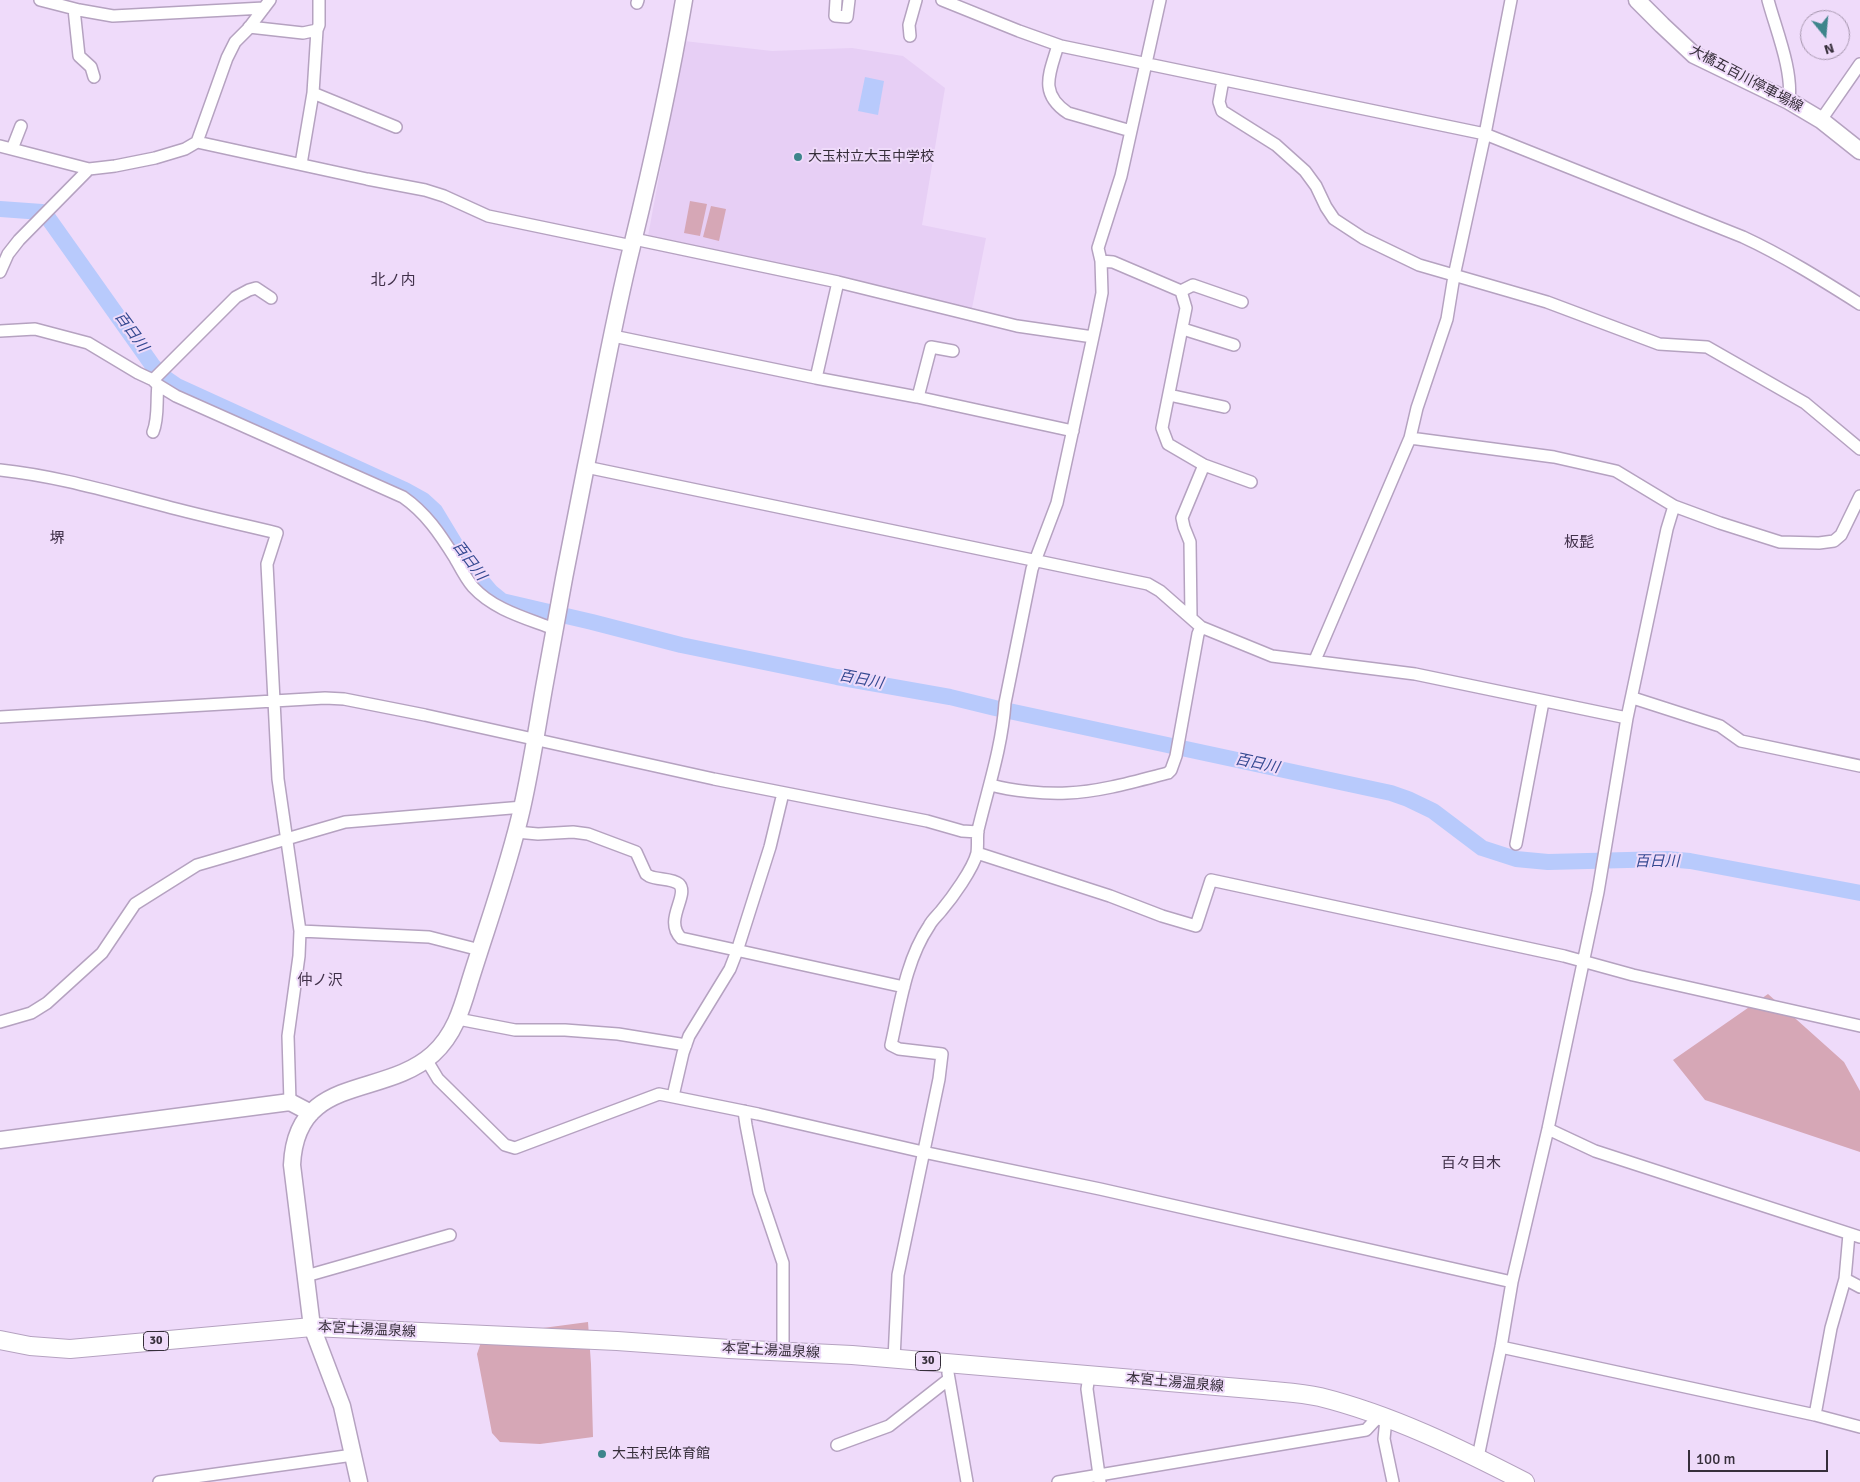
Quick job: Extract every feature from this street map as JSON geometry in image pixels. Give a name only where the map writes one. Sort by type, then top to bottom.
[{"type":"main road","name":"本宮土湯温泉線","points":[[0,1340],[30,1346],[70,1349],[312,1326],[783,1351],[894,1359],[949,1371],[1089,1376],[1263,1390],[1318,1397],[1370,1412],[1426,1433],[1525,1482]]},
{"type":"street","points":[[40,0],[112,16],[267,4]]},
{"type":"street","points":[[301,164],[313,93],[317,30],[319,25],[319,0]]},
{"type":"street","points":[[360,1482],[342,1406],[312,1326],[292,1165],[295,1141],[304,1122],[321,1104],[333,1097],[393,1075],[426,1059],[442,1044],[458,1019],[522,807],[586,467],[633,243],[668,91],[684,0]]},
{"type":"street","points":[[836,0],[835,16],[847,17],[849,0]]},
{"type":"street","points":[[910,36],[909,25],[916,0]]},
{"type":"street","points":[[942,0],[1058,45],[1485,134],[1743,237],[1775,252],[1810,272],[1860,304]]},
{"type":"street","points":[[894,1359],[898,1275],[939,1079],[942,1054],[899,1049],[891,1045],[904,987],[915,952],[929,925],[958,887],[976,853],[978,832],[1004,718],[1004,703],[1034,561],[1056,503],[1102,293],[1101,261],[1098,248],[1121,176],[1160,0]]},
{"type":"street","points":[[1316,660],[1410,438],[1417,408],[1447,319],[1454,276],[1485,134],[1511,0]]},
{"type":"street","name":"大橋五百川停車場線","points":[[1638,0],[1694,54],[1789,101],[1821,120],[1860,151]]},
{"type":"street","points":[[1768,0],[1785,61],[1790,89],[1789,101]]},
{"type":"street","points":[[21,126],[6,148],[89,169],[156,158],[185,149],[197,142],[227,58],[235,42],[267,4]]},
{"type":"street","points":[[74,9],[79,56],[91,67],[94,78]]},
{"type":"street","points":[[249,27],[303,33],[317,30]]},
{"type":"street","points":[[1058,45],[1048,91],[1059,107],[1068,112],[1131,131]]},
{"type":"street","points":[[1821,120],[1860,64]]},
{"type":"street","points":[[1223,80],[1219,102],[1222,111],[1276,145],[1305,171],[1316,186],[1334,219],[1363,238],[1419,265],[1547,302],[1659,344],[1707,347],[1805,403],[1860,449]]},
{"type":"street","points":[[313,93],[396,127]]},
{"type":"street","points":[[197,142],[425,190],[444,196],[488,216],[838,282],[1017,326],[1093,337]]},
{"type":"street","points":[[0,272],[8,254],[19,240],[89,169]]},
{"type":"street","points":[[1101,261],[1113,262],[1180,291],[1186,308],[1162,428],[1164,438],[1172,447],[1204,465],[1251,482]]},
{"type":"street","points":[[816,378],[838,282]]},
{"type":"street","points":[[1180,291],[1192,285],[1242,302]]},
{"type":"street","points":[[153,432],[157,418],[158,377],[236,297],[256,288],[271,298]]},
{"type":"street","points":[[0,331],[35,329],[75,344],[88,343],[138,373],[158,377],[176,396],[403,497],[416,506],[432,522],[472,586],[488,601],[508,612],[557,619]]},
{"type":"street","points":[[1183,329],[1234,344]]},
{"type":"street","points":[[613,336],[1073,431]]},
{"type":"street","points":[[918,398],[930,347],[953,351]]},
{"type":"street","points":[[1169,395],[1224,407]]},
{"type":"street","points":[[1410,438],[1554,457],[1616,471],[1674,506],[1780,542],[1819,543],[1834,541],[1841,535],[1860,496]]},
{"type":"street","points":[[1190,617],[1190,542],[1182,518],[1204,465]]},
{"type":"street","points":[[586,467],[1148,584],[1160,591],[1201,628],[1272,656],[1316,660],[1415,674],[1627,718]]},
{"type":"street","points":[[0,470],[31,473],[84,484],[167,507],[277,533],[267,564],[278,779],[300,931],[299,956],[288,1036],[290,1102]]},
{"type":"street","points":[[1478,1458],[1501,1347],[1512,1282],[1548,1129],[1583,962],[1605,851],[1627,718],[1667,529],[1674,506]]},
{"type":"street","points":[[990,785],[1032,791],[1067,793],[1118,785],[1168,773],[1176,756],[1198,634],[1201,628]]},
{"type":"street","points":[[0,717],[325,698],[344,699],[783,793],[978,832]]},
{"type":"street","points":[[1632,698],[1720,726],[1741,741],[1860,766]]},
{"type":"street","points":[[1516,844],[1543,702]]},
{"type":"street","points":[[673,1096],[686,1045],[730,969],[737,951],[770,847],[783,793]]},
{"type":"street","points":[[0,1022],[32,1013],[47,1003],[102,953],[135,904],[196,865],[345,822],[522,807]]},
{"type":"street","points":[[516,832],[538,834],[574,832],[588,834],[631,849],[638,855],[646,874],[676,882],[680,885],[682,890],[673,926],[681,938],[904,987]]},
{"type":"street","points":[[976,853],[1196,926],[1210,880],[1564,956],[1860,1026]]},
{"type":"street","points":[[300,931],[429,937],[480,950]]},
{"type":"street","points":[[458,1019],[515,1030],[565,1030],[618,1034],[686,1045]]},
{"type":"street","points":[[426,1059],[438,1079],[505,1145],[515,1148],[658,1094],[673,1096],[923,1152],[1100,1189],[1512,1282]]},
{"type":"street","points":[[0,1140],[290,1102],[311,1113]]},
{"type":"street","points":[[744,1111],[759,1192],[783,1263],[783,1351]]},
{"type":"street","points":[[1548,1129],[1595,1151],[1854,1236],[1845,1279],[1831,1328],[1815,1415]]},
{"type":"street","points":[[306,1276],[450,1235]]},
{"type":"street","points":[[1845,1279],[1860,1287]]},
{"type":"street","points":[[1501,1347],[1815,1415],[1860,1427]]},
{"type":"street","points":[[837,1445],[890,1426],[949,1371]]},
{"type":"street","points":[[949,1371],[967,1482]]},
{"type":"street","points":[[1089,1376],[1087,1389],[1100,1479]]},
{"type":"street","points":[[1058,1482],[1100,1479],[1366,1430],[1382,1418]]},
{"type":"street","points":[[1382,1418],[1384,1439],[1393,1482]]},
{"type":"street","points":[[159,1482],[353,1455]]},
{"type":"shaded area","name":"大玉村立大玉中学校","points":[[684,41],[772,51],[852,48],[903,56],[945,88],[922,225],[986,238],[972,308],[648,236]]},
{"type":"shaded area","points":[[690,201],[707,204],[700,236],[684,233]]},
{"type":"shaded area","points":[[711,206],[726,209],[719,241],[703,237]]},
{"type":"shaded area","points":[[1768,994],[1844,1062],[1860,1091],[1860,1152],[1705,1100],[1673,1060]]},
{"type":"shaded area","points":[[588,1322],[593,1437],[540,1444],[500,1442],[492,1433],[477,1354],[483,1336]]},
{"type":"water","points":[[865,77],[884,81],[878,115],[858,111]]},
{"type":"waterway","name":"百日川","points":[[0,209],[42,212],[46,215],[153,366],[164,377],[177,386],[405,490],[423,500],[435,511],[467,564],[491,592],[502,601],[681,645],[837,677],[950,697],[1391,793],[1433,811],[1482,848],[1516,859],[1548,862],[1667,859],[1690,861],[1860,893]]},
{"type":"place","name":"大玉村立大玉中学校","points":[[798,157]]},
{"type":"place","name":"大玉村民体育館","points":[[602,1454]]},
{"type":"district","name":"北ノ内","points":[[393,281]]},
{"type":"district","name":"堺","points":[[57,539]]},
{"type":"district","name":"板髭","points":[[1579,543]]},
{"type":"district","name":"仲ノ沢","points":[[320,981]]},
{"type":"district","name":"百々目木","points":[[1471,1164]]}]
